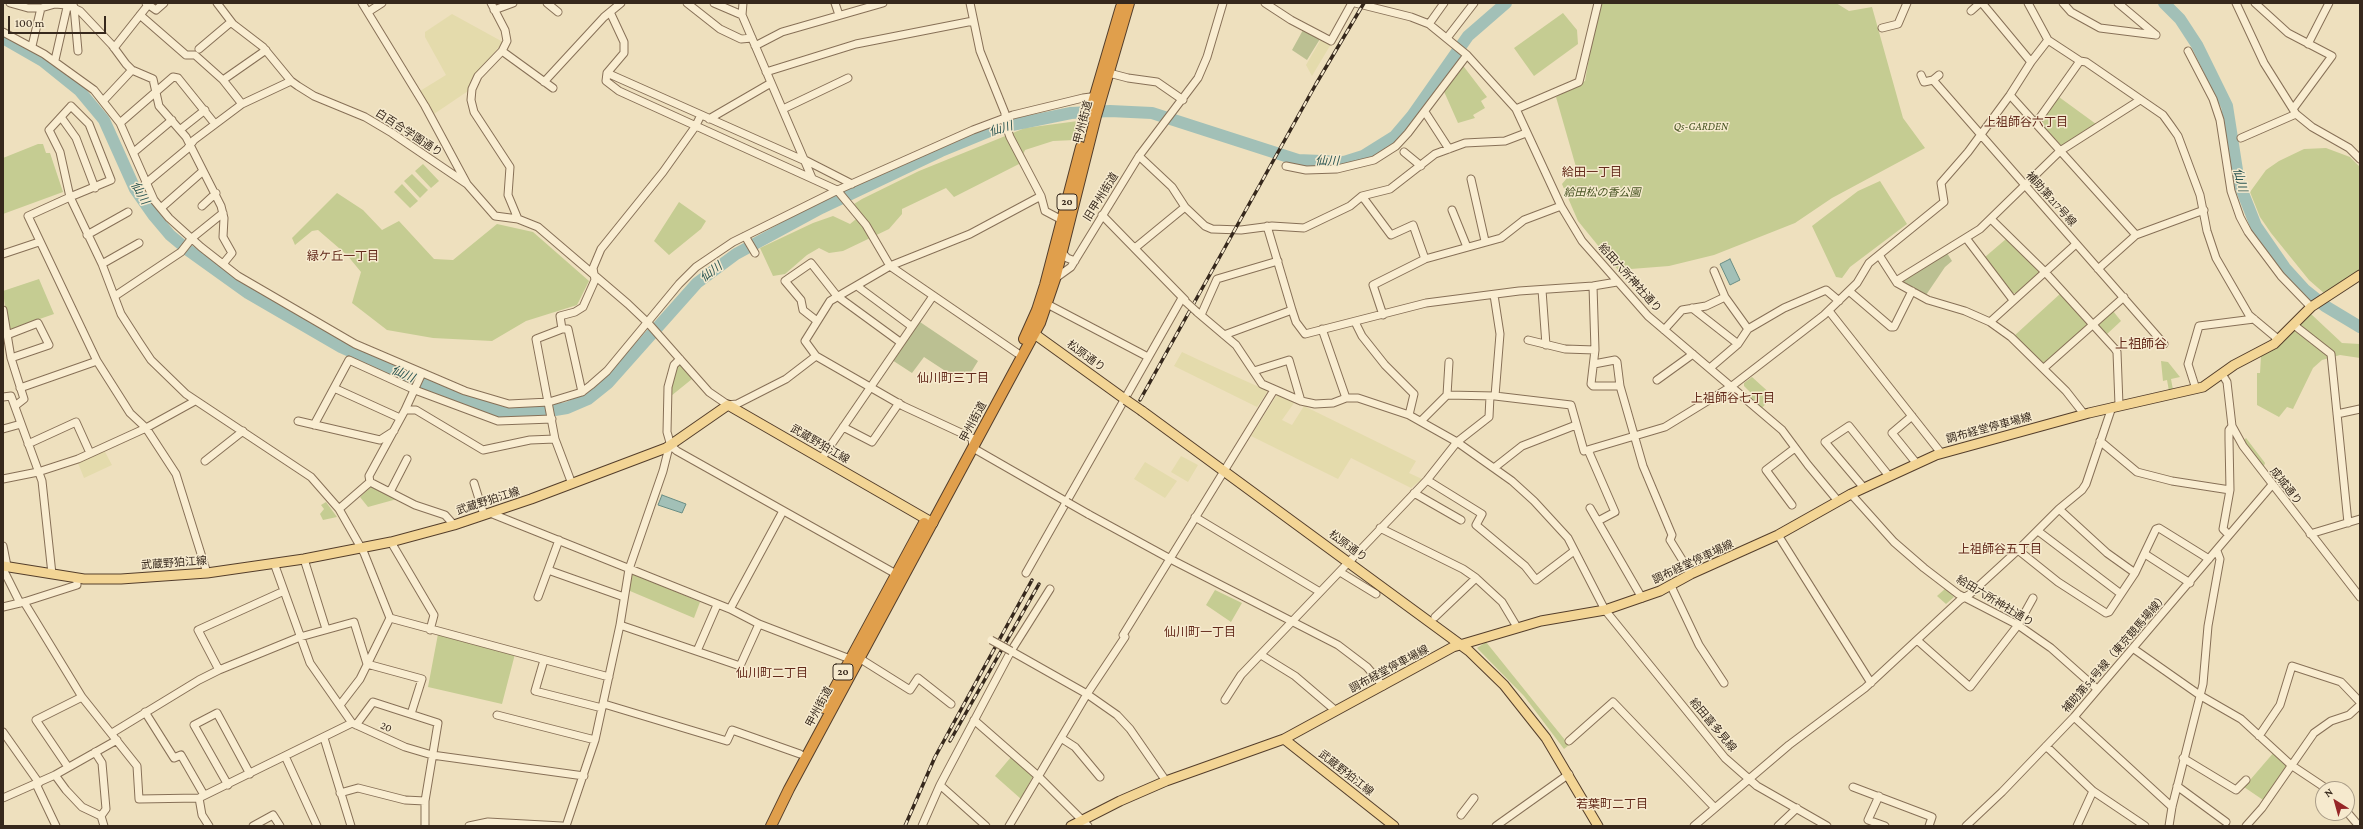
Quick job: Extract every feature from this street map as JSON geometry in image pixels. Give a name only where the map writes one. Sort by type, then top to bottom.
[{"type":"highway","name":"甲州街道","points":[[1098,99],[1109,73],[1122,4]]},
{"type":"highway","name":"甲州街道","points":[[973,443],[1017,354],[1032,332],[1062,220],[1098,99],[1122,4]]},
{"type":"highway","name":"甲州街道","points":[[765,826],[800,754],[855,658],[973,443],[1047,304],[1061,251],[1092,117]]},
{"type":"highway","name":"甲州街道","points":[[771,826],[896,574],[929,521]]},
{"type":"main road","name":"調布経堂停車場線","points":[[1071,826],[1086,823],[1166,781],[1284,739],[1453,648],[1517,627],[1562,616],[1605,610],[1642,598],[1671,586],[1691,574],[1778,535],[1851,494],[1941,453],[2084,414],[2196,389],[2213,381],[2234,365],[2279,340],[2312,306],[2360,275]]},
{"type":"main road","name":"松原通り","points":[[1032,332],[1349,562],[1479,661],[1524,708],[1554,749],[1598,826]]},
{"type":"main road","name":"武蔵野狛江線","points":[[4,567],[77,578],[103,580],[207,573],[304,559],[391,542],[487,514],[572,484],[670,446],[728,405],[929,521]]},
{"type":"main road","name":"武蔵野狛江線","points":[[1284,739],[1394,826]]},
{"type":"street","points":[[10,3],[28,8],[41,8],[55,4],[70,5],[87,16],[114,48],[120,58],[132,70],[152,79],[159,106],[191,144],[203,171],[216,192],[223,213],[223,237],[232,253],[223,264]]},
{"type":"street","points":[[114,48],[147,4],[156,10],[164,3]]},
{"type":"street","name":"白百合学園通り","points":[[218,3],[231,22],[266,50],[291,81],[314,96],[365,117],[467,184],[495,216],[518,218],[538,227],[592,272],[648,323],[680,359]]},
{"type":"street","points":[[362,3],[425,106],[467,184]]},
{"type":"street","points":[[368,12],[382,3]]},
{"type":"street","points":[[513,3],[493,6],[507,36],[507,41],[502,51],[478,76],[472,89],[471,100],[474,112],[510,167],[508,195],[518,218]]},
{"type":"street","points":[[547,3],[558,12]]},
{"type":"street","points":[[544,82],[610,12],[621,3]]},
{"type":"street","points":[[687,3],[720,29],[741,39],[752,38]]},
{"type":"street","points":[[714,3],[743,9]]},
{"type":"street","points":[[743,9],[749,3]]},
{"type":"street","points":[[834,3],[839,15]]},
{"type":"street","points":[[755,46],[782,32],[883,3]]},
{"type":"street","points":[[970,3],[980,51],[1006,120],[1009,135],[1041,196],[1045,211],[1062,220]]},
{"type":"street","points":[[1109,73],[1128,78],[1157,82],[1182,100],[1198,78],[1207,57],[1223,3]]},
{"type":"street","points":[[1264,3],[1291,20],[1331,41],[1352,3]]},
{"type":"street","points":[[1355,3],[1429,24],[1447,38],[1474,3]]},
{"type":"street","points":[[1429,24],[1444,3]]},
{"type":"street","points":[[1516,109],[1579,82],[1598,3]]},
{"type":"street","points":[[1882,28],[1898,24],[1907,3]]},
{"type":"street","points":[[1971,10],[1981,3],[2031,62]]},
{"type":"street","points":[[2028,3],[2048,40],[2080,61],[2086,62],[2162,115],[2176,133],[2200,195],[2207,231],[2216,258],[2240,303],[2254,319],[2279,340]]},
{"type":"street","points":[[2063,3],[2071,12],[2100,28],[2156,35],[2118,3]]},
{"type":"street","points":[[2236,3],[2264,63],[2294,112],[2312,127],[2349,148],[2360,159]]},
{"type":"street","points":[[2241,138],[2294,112],[2332,56],[2308,44],[2281,27],[2255,3]]},
{"type":"street","points":[[2308,44],[2328,3]]},
{"type":"street","points":[[70,5],[78,50]]},
{"type":"street","points":[[55,60],[70,5]]},
{"type":"street","points":[[32,46],[41,8]]},
{"type":"street","points":[[743,9],[755,46],[812,178]]},
{"type":"street","points":[[610,12],[624,42],[624,52],[607,73],[606,81],[619,91],[695,127],[812,178],[839,192],[866,226],[890,266],[1017,354]]},
{"type":"street","points":[[140,14],[186,55],[195,54],[223,80],[242,104]]},
{"type":"street","points":[[766,72],[856,44],[973,21]]},
{"type":"street","points":[[199,49],[231,22]]},
{"type":"street","points":[[3,32],[32,46],[55,60],[80,78],[104,100],[120,123],[134,152],[145,184],[161,208],[190,240],[255,287],[355,344],[421,375],[497,402],[509,404],[549,404],[582,392],[607,371],[696,267],[720,250],[839,192],[852,184],[1006,120],[1098,99]]},
{"type":"street","name":"給田六所神社通り","points":[[1447,38],[1466,54],[1516,109],[1561,206],[1574,230],[1617,282],[1664,330],[1732,386],[1782,430],[1838,501]]},
{"type":"street","points":[[1447,395],[1493,396],[1571,405],[1584,451],[1666,426],[1732,386],[1829,311],[1857,283],[1869,263],[1944,202],[1941,183],[2010,95],[2031,62],[2048,40]]},
{"type":"street","points":[[223,80],[266,50]]},
{"type":"street","points":[[502,51],[553,88]]},
{"type":"street","points":[[2188,51],[2213,99],[2220,120],[2231,191],[2240,217],[2248,232],[2281,276],[2312,306]]},
{"type":"street","points":[[1286,166],[1306,170],[1337,169],[1374,160],[1396,146],[1425,112],[1466,54]]},
{"type":"street","points":[[2036,123],[2080,61]]},
{"type":"street","points":[[104,100],[132,70]]},
{"type":"street","points":[[607,73],[805,160],[852,184]]},
{"type":"street","name":"補助第217号線","points":[[1921,75],[1924,82],[1930,82],[1933,80],[1979,135],[2124,297],[2164,344]]},
{"type":"street","points":[[1933,80],[1939,75]]},
{"type":"street","points":[[120,123],[174,77],[178,78],[215,124]]},
{"type":"street","points":[[783,109],[848,78]]},
{"type":"street","points":[[145,184],[215,124],[242,104],[291,81]]},
{"type":"street","points":[[709,119],[771,83]]},
{"type":"street","points":[[2010,95],[2136,235]]},
{"type":"street","name":"旧甲州街道","points":[[1045,285],[1066,272],[1075,261],[1139,156],[1182,100]]},
{"type":"street","points":[[1896,281],[1966,238],[1990,219],[2060,151],[2140,100]]},
{"type":"street","points":[[207,573],[181,484],[146,428],[130,413],[97,361],[44,248],[39,242],[28,216],[70,197],[95,188],[111,180],[89,124],[71,106],[50,130],[60,152],[70,197],[102,264],[122,314],[151,360],[195,401],[311,476],[339,509],[362,548],[390,618],[360,679],[340,704]]},
{"type":"street","points":[[180,130],[204,110]]},
{"type":"street","points":[[1425,112],[1449,149]]},
{"type":"street","points":[[562,329],[560,316],[575,312],[583,307],[591,293],[594,280],[592,272],[601,249],[636,208],[695,127],[701,115]]},
{"type":"street","points":[[61,117],[76,138],[95,188]]},
{"type":"street","points":[[134,152],[172,120]]},
{"type":"street","points":[[729,142],[734,130]]},
{"type":"street","points":[[1139,156],[1172,187],[1185,207],[1205,226],[1212,229],[1240,230],[1268,226],[1304,228],[1350,206],[1362,196],[1390,189],[1435,154],[1465,143],[1505,141],[1526,132]]},
{"type":"street","points":[[1404,152],[1421,166]]},
{"type":"street","points":[[161,208],[203,171]]},
{"type":"street","points":[[1471,180],[1485,241]]},
{"type":"street","points":[[202,206],[216,192]]},
{"type":"street","points":[[1041,196],[970,234],[890,266],[830,300],[805,340],[816,356],[973,443],[1067,502],[1170,559],[1353,654],[1367,667],[1383,686]]},
{"type":"street","points":[[1362,196],[1392,235],[1413,225],[1426,259]]},
{"type":"street","points":[[1383,315],[1373,285],[1426,259],[1485,241],[1501,238],[1524,220],[1561,206]]},
{"type":"street","points":[[1135,248],[1185,207]]},
{"type":"street","points":[[1452,210],[1467,247]]},
{"type":"street","points":[[2098,269],[2136,235],[2204,210]]},
{"type":"street","points":[[87,235],[128,212]]},
{"type":"street","points":[[115,296],[182,250],[190,240],[223,213]]},
{"type":"street","points":[[1102,215],[1184,300],[1236,345],[1262,384],[1301,401],[1315,404],[1333,403],[1346,398],[1322,329]]},
{"type":"street","points":[[1694,826],[1789,745],[1871,683],[2018,550],[2086,484],[2100,441],[2116,406],[2117,352],[2045,272],[1990,219]]},
{"type":"street","points":[[1268,226],[1296,322],[1305,334],[1426,303],[1593,286],[1617,282]]},
{"type":"street","points":[[747,238],[755,253]]},
{"type":"street","points":[[1966,238],[2013,300]]},
{"type":"street","points":[[3,254],[39,242]]},
{"type":"street","points":[[102,264],[139,243]]},
{"type":"street","points":[[1990,322],[2076,244]]},
{"type":"street","points":[[1061,251],[1067,258],[1075,261]]},
{"type":"street","points":[[1879,255],[1896,281],[1912,291],[1928,300],[1965,310],[1990,322],[2011,337],[2044,368],[2084,414]]},
{"type":"street","points":[[1199,314],[1218,279],[1278,261]]},
{"type":"street","points":[[817,321],[803,310],[801,300],[785,281],[811,263],[837,296],[900,342]]},
{"type":"street","points":[[1714,271],[1725,297],[1748,329]]},
{"type":"street","points":[[857,286],[911,326]]},
{"type":"street","points":[[1593,286],[1595,350],[1591,384],[1593,386],[1620,386]]},
{"type":"street","points":[[1542,290],[1546,345]]},
{"type":"street","points":[[1710,368],[1738,344],[1748,329],[1784,308],[1826,290],[1839,301]]},
{"type":"street","points":[[1849,291],[1891,327],[1894,327],[1912,291]]},
{"type":"street","points":[[1226,700],[1241,675],[1427,480],[1457,442],[1489,417],[1493,396],[1500,334],[1494,295]]},
{"type":"street","points":[[822,458],[900,342],[933,296]]},
{"type":"street","points":[[1664,330],[1679,312],[1706,306],[1725,297]]},
{"type":"street","points":[[2044,368],[2124,297]]},
{"type":"street","points":[[1026,573],[1148,357],[1184,300]]},
{"type":"street","points":[[1047,304],[1148,357]]},
{"type":"street","points":[[1692,308],[1738,344]]},
{"type":"street","points":[[3,310],[11,358],[24,399],[15,406]]},
{"type":"street","points":[[1224,336],[1292,310]]},
{"type":"street","points":[[1829,311],[1941,453]]},
{"type":"street","points":[[2196,389],[2188,364],[2199,326],[2254,319]]},
{"type":"street","points":[[1355,322],[1362,336],[1385,365],[1414,394],[1410,415]]},
{"type":"street","points":[[7,335],[38,323],[49,345],[11,358]]},
{"type":"street","points":[[2294,325],[2331,354],[2348,523]]},
{"type":"street","points":[[572,484],[556,439],[536,339],[562,329],[568,329],[582,392]]},
{"type":"street","points":[[1528,340],[1565,349],[1595,350]]},
{"type":"street","points":[[1657,380],[1693,354]]},
{"type":"street","points":[[566,826],[595,740],[620,625],[629,569],[670,446],[667,432],[668,387],[674,365],[680,359],[709,392],[728,405],[737,404],[786,379],[816,356]]},
{"type":"street","points":[[314,425],[349,360],[498,421],[552,419]]},
{"type":"street","points":[[1254,371],[1289,360],[1301,401]]},
{"type":"street","points":[[1594,364],[1615,360],[1618,362],[1620,386],[1634,437],[1672,535],[1670,540],[1691,574]]},
{"type":"street","points":[[20,388],[97,361]]},
{"type":"street","points":[[1422,420],[1447,395],[1449,362]]},
{"type":"street","name":"成城通り","points":[[2222,374],[2227,382],[2232,426],[2243,446],[2271,486],[2360,597]]},
{"type":"street","points":[[370,482],[369,476],[405,410],[421,375]]},
{"type":"street","points":[[334,388],[400,418]]},
{"type":"street","points":[[1009,826],[1087,694],[1274,390]]},
{"type":"street","points":[[3,397],[11,396],[38,472],[45,500],[52,574]]},
{"type":"street","name":"給田喜多見線","points":[[1346,398],[1368,400],[1422,420],[1494,468],[1534,500],[1568,538],[1605,610],[1714,745],[1748,779],[1827,826]]},
{"type":"street","points":[[3,479],[38,472],[90,453],[146,428],[195,401]]},
{"type":"street","points":[[843,427],[872,442],[899,403]]},
{"type":"street","points":[[2337,414],[2360,409]]},
{"type":"street","points":[[405,410],[416,410],[483,450],[530,440],[556,439]]},
{"type":"street","points":[[1912,416],[1892,433],[1917,464]]},
{"type":"street","points":[[298,421],[380,440],[394,431]]},
{"type":"street","points":[[28,444],[76,422],[90,453]]},
{"type":"street","points":[[3,429],[21,424]]},
{"type":"street","points":[[1494,468],[1522,446],[1576,424]]},
{"type":"street","points":[[1864,488],[1825,442],[1849,426],[1889,476]]},
{"type":"street","points":[[2228,534],[2223,529],[2230,490],[2228,440],[2229,430],[2232,426]]},
{"type":"street","points":[[205,461],[243,431]]},
{"type":"street","points":[[2100,441],[2137,472],[2172,481],[2230,490]]},
{"type":"street","points":[[670,446],[896,574]]},
{"type":"street","points":[[1792,504],[1766,470],[1795,448]]},
{"type":"street","points":[[1588,450],[1615,512],[1598,521]]},
{"type":"street","points":[[390,492],[407,459]]},
{"type":"street","points":[[1427,480],[1482,514],[1476,525],[1525,566],[1536,580],[1574,551]]},
{"type":"street","points":[[339,509],[370,482]]},
{"type":"street","points":[[370,482],[415,505],[445,515],[454,524]]},
{"type":"street","points":[[474,483],[487,514],[559,540],[730,609],[759,624],[855,658],[910,690],[918,678],[951,704]]},
{"type":"street","name":"補助第54号線（東京競馬場線）","points":[[1966,826],[2002,792],[2074,717],[2190,583],[2228,534],[2271,486]]},
{"type":"street","points":[[1414,493],[1461,520]]},
{"type":"street","name":"給田六所神社通り","points":[[1851,494],[1904,551],[1964,598],[2018,625],[2062,657],[2097,689]]},
{"type":"street","points":[[1590,508],[1642,598]]},
{"type":"street","points":[[2059,509],[2106,553],[2135,573]]},
{"type":"street","points":[[730,609],[783,511]]},
{"type":"street","points":[[1195,517],[1320,592]]},
{"type":"street","points":[[2310,534],[2360,519]]},
{"type":"street","points":[[1380,528],[1462,569],[1476,578],[1502,602],[1517,627]]},
{"type":"street","points":[[2018,550],[2058,582],[2106,613],[2109,612],[2135,573],[2145,554],[2150,539],[2159,528],[2210,559]]},
{"type":"street","points":[[2038,531],[2121,594]]},
{"type":"street","points":[[1778,535],[1871,683]]},
{"type":"street","points":[[538,597],[559,540]]},
{"type":"street","points":[[391,542],[434,615],[430,630]]},
{"type":"street","points":[[3,546],[4,567],[22,603],[82,697],[137,766],[139,799],[201,797],[284,756],[354,724],[373,702],[438,723],[425,801],[425,826]]},
{"type":"street","points":[[2169,826],[2183,758],[2201,696],[2208,626],[2220,559],[2216,551]]},
{"type":"street","points":[[2145,554],[2190,583]]},
{"type":"street","points":[[304,559],[326,629]]},
{"type":"street","points":[[274,563],[310,663],[354,724]]},
{"type":"street","points":[[548,570],[624,597]]},
{"type":"street","points":[[1340,572],[1376,594]]},
{"type":"street","points":[[3,606],[22,603],[77,585],[77,578]]},
{"type":"street","points":[[1435,617],[1476,578]]},
{"type":"street","points":[[1671,586],[1699,645],[1724,683]]},
{"type":"street","points":[[922,826],[940,785],[1011,651],[1050,589]]},
{"type":"street","points":[[220,670],[198,630],[284,591]]},
{"type":"street","points":[[1917,640],[1970,687],[2018,625],[2033,598]]},
{"type":"street","points":[[697,651],[717,605]]},
{"type":"street","points":[[390,618],[609,677]]},
{"type":"street","points":[[112,733],[199,680],[300,637],[326,629],[354,622],[367,664]]},
{"type":"street","points":[[620,625],[740,666],[759,624]]},
{"type":"street","points":[[991,640],[1087,694],[1117,715],[1130,729],[1166,781]]},
{"type":"street","points":[[2134,649],[2201,696],[2241,719],[2291,766],[2315,781]]},
{"type":"street","points":[[1261,655],[1295,676],[1336,711]]},
{"type":"street","points":[[544,660],[535,691],[603,706],[727,741],[732,730],[800,754]]},
{"type":"street","points":[[367,664],[422,679],[411,714]]},
{"type":"street","points":[[2246,826],[2262,808],[2314,733],[2331,721],[2349,715],[2360,704],[2341,682],[2292,666],[2280,705],[2259,736]]},
{"type":"street","points":[[68,767],[36,720],[82,697]]},
{"type":"street","points":[[1569,741],[1613,702],[1715,808]]},
{"type":"street","points":[[145,712],[174,758],[181,754],[201,797],[202,816],[209,826]]},
{"type":"street","points":[[228,785],[194,725],[217,713],[250,774]]},
{"type":"street","points":[[497,715],[595,740]]},
{"type":"street","points":[[2074,717],[2172,807]]},
{"type":"street","points":[[974,720],[1038,776],[1086,823]]},
{"type":"street","name":"20","points":[[354,724],[405,747],[432,755],[584,776]]},
{"type":"street","points":[[3,732],[37,784],[56,826]]},
{"type":"street","points":[[324,738],[351,826]]},
{"type":"street","points":[[1061,738],[1075,747],[1100,776]]},
{"type":"street","points":[[3,798],[55,775],[117,740]]},
{"type":"street","points":[[2046,746],[2093,791],[2144,826]]},
{"type":"street","points":[[96,752],[102,763],[106,809],[101,816]]},
{"type":"street","points":[[284,756],[317,826]]},
{"type":"street","points":[[2183,758],[2236,790],[2246,780]]},
{"type":"street","points":[[1496,826],[1569,774]]},
{"type":"street","points":[[55,775],[82,808],[101,816]]},
{"type":"street","points":[[940,785],[986,826]]},
{"type":"street","points":[[2177,786],[2226,822]]},
{"type":"street","points":[[1853,787],[1932,817],[1929,826]]},
{"type":"street","points":[[340,793],[358,788],[405,800],[425,801]]},
{"type":"street","points":[[2077,826],[2093,791]]},
{"type":"street","points":[[1879,796],[1868,820],[1885,826]]},
{"type":"street","points":[[1461,815],[1474,798]]},
{"type":"street","points":[[1778,826],[1797,808]]},
{"type":"street","points":[[253,826],[273,815],[280,826]]},
{"type":"street","points":[[101,816],[104,826]]},
{"type":"street","points":[[469,826],[488,822],[562,826]]},
{"type":"shaded area","points":[[452,14],[503,42],[473,79],[468,91],[434,114],[420,91],[446,75],[425,37],[425,32]]},
{"type":"shaded area","points":[[1321,39],[1331,44],[1312,76],[1306,65]]},
{"type":"shaded area","points":[[1182,352],[1268,391],[1257,407],[1174,366]]},
{"type":"shaded area","points":[[1277,395],[1294,403],[1282,420],[1292,425],[1304,406],[1416,461],[1409,473],[1422,479],[1411,488],[1351,458],[1338,479],[1251,436]]},
{"type":"shaded area","points":[[104,450],[112,465],[84,478],[78,463]]},
{"type":"shaded area","points":[[1181,456],[1198,465],[1188,482],[1171,472]]},
{"type":"shaded area","points":[[1145,462],[1177,481],[1165,498],[1134,479]]},
{"type":"green space","name":"Qs-GARDEN","points":[[1601,3],[1836,3],[1849,11],[1872,7],[1903,118],[1925,148],[1832,198],[1795,223],[1714,255],[1669,266],[1618,270],[1578,221],[1562,184],[1576,167],[1556,97],[1585,81],[1596,18]]},
{"type":"green space","points":[[1563,13],[1577,30],[1578,44],[1534,76],[1514,48]]},
{"type":"green space","points":[[1303,30],[1320,39],[1307,60],[1292,50]]},
{"type":"green space","points":[[1461,63],[1487,97],[1481,101],[1485,108],[1473,115],[1475,118],[1458,123],[1442,87]]},
{"type":"green space","points":[[2059,97],[2096,124],[2062,146],[2042,125],[2041,121]]},
{"type":"green space","points":[[1078,121],[1075,140],[1053,141],[1025,150],[1019,164],[954,197],[946,188],[902,209],[902,214],[889,229],[843,251],[829,253],[819,248],[807,255],[785,274],[773,276],[760,248],[813,223],[833,216],[850,224],[861,215],[854,204],[862,199],[919,171],[1025,128]]},
{"type":"green space","points":[[38,144],[43,144],[46,153],[50,153],[63,192],[3,214],[3,158]]},
{"type":"green space","points":[[2326,148],[2350,157],[2360,167],[2360,270],[2325,294],[2309,280],[2271,233],[2260,217],[2250,192],[2266,170],[2279,161],[2304,149]]},
{"type":"green space","points":[[423,164],[439,181],[431,188],[415,171]]},
{"type":"green space","points":[[412,174],[428,190],[420,198],[404,181]]},
{"type":"green space","points":[[1880,181],[1907,224],[1850,267],[1842,278],[1836,277],[1812,226],[1858,191]]},
{"type":"green space","points":[[402,184],[418,201],[410,208],[394,192]]},
{"type":"green space","points":[[337,193],[363,210],[382,230],[399,221],[434,259],[453,260],[497,224],[533,232],[589,281],[577,305],[526,321],[492,341],[433,338],[387,330],[352,303],[361,272],[347,255],[318,230],[312,231],[295,245],[292,238]]},
{"type":"green space","points":[[679,202],[706,221],[701,229],[669,255],[654,241]]},
{"type":"green space","points":[[2006,239],[2039,271],[2039,274],[2016,293],[2012,293],[1985,257]]},
{"type":"green space","points":[[1947,253],[1952,261],[1945,267],[1926,295],[1900,281]]},
{"type":"green space","points":[[39,279],[54,314],[8,330],[3,291]]},
{"type":"green space","points":[[2061,293],[2089,323],[2044,364],[2014,336]]},
{"type":"green space","points":[[2113,311],[2121,321],[2106,335],[2098,326]]},
{"type":"green space","points":[[2311,314],[2342,343],[2360,344],[2360,358],[2340,355],[2322,360],[2313,368],[2293,409],[2287,407],[2279,417],[2257,405],[2257,373],[2260,373],[2261,356]]},
{"type":"green space","points":[[920,322],[978,361],[970,374],[953,376],[924,357],[912,373],[892,360]]},
{"type":"green space","points":[[2161,361],[2168,362],[2180,377],[2171,379],[2173,390],[2169,391],[2167,380],[2163,381]]},
{"type":"green space","points":[[681,365],[692,379],[671,396],[672,384],[677,366]]},
{"type":"green space","points":[[1752,377],[1773,396],[1762,408],[1749,397],[1752,394],[1744,386],[1744,383]]},
{"type":"green space","points":[[2246,438],[2265,463],[2263,469],[2243,441]]},
{"type":"green space","points":[[372,486],[397,499],[368,507],[360,497]]},
{"type":"green space","points":[[326,502],[337,517],[323,520],[320,514],[324,509],[321,505]]},
{"type":"green space","points":[[630,572],[700,602],[694,618],[630,591]]},
{"type":"green space","points":[[1946,588],[1954,597],[1946,604],[1937,596]]},
{"type":"green space","points":[[1215,590],[1242,603],[1231,622],[1206,605]]},
{"type":"green space","points":[[438,634],[515,654],[502,704],[428,687]]},
{"type":"green space","points":[[1486,642],[1569,745],[1564,749],[1524,696],[1477,648]]},
{"type":"green space","points":[[2275,751],[2290,764],[2266,802],[2244,787]]},
{"type":"green space","points":[[1011,757],[1033,776],[1021,799],[995,776]]},
{"type":"water","points":[[1730,259],[1740,280],[1730,285],[1720,264]]},
{"type":"water","points":[[662,495],[686,504],[682,513],[658,505]]},
{"type":"waterway","name":"仙川","points":[[3,38],[43,61],[79,90],[104,120],[135,189],[154,216],[170,235],[188,250],[248,293],[341,347],[410,378],[501,412],[537,413],[567,408],[588,399],[608,383],[697,283],[736,254],[821,208],[941,151],[997,128],[1071,113],[1110,111],[1152,113],[1298,160],[1344,162],[1363,156],[1395,136],[1412,116],[1468,36],[1506,3]]},
{"type":"waterway","name":"仙川","points":[[2164,3],[2180,19],[2197,45],[2227,106],[2239,183],[2256,226],[2285,268],[2305,290],[2325,306],[2360,327]]},
{"type":"railway","points":[[1140,400],[1316,84],[1364,3]]},
{"type":"railway","points":[[905,826],[935,757],[1032,580]]},
{"type":"railway","points":[[950,741],[1039,584]]},
{"type":"district","name":"上祖師谷六丁目","points":[[2026,122]]},
{"type":"district","name":"給田一丁目","points":[[1592,172]]},
{"type":"district","name":"緑ケ丘一丁目","points":[[343,256]]},
{"type":"district","name":"上祖師谷","points":[[2141,344]]},
{"type":"district","name":"仙川町三丁目","points":[[953,378]]},
{"type":"district","name":"上祖師谷七丁目","points":[[1733,398]]},
{"type":"district","name":"上祖師谷五丁目","points":[[2000,549]]},
{"type":"district","name":"仙川町一丁目","points":[[1200,632]]},
{"type":"district","name":"仙川町二丁目","points":[[772,673]]},
{"type":"district","name":"若葉町二丁目","points":[[1612,804]]},
{"type":"park label","name":"給田松の香公園","points":[[1602,193]]}]
